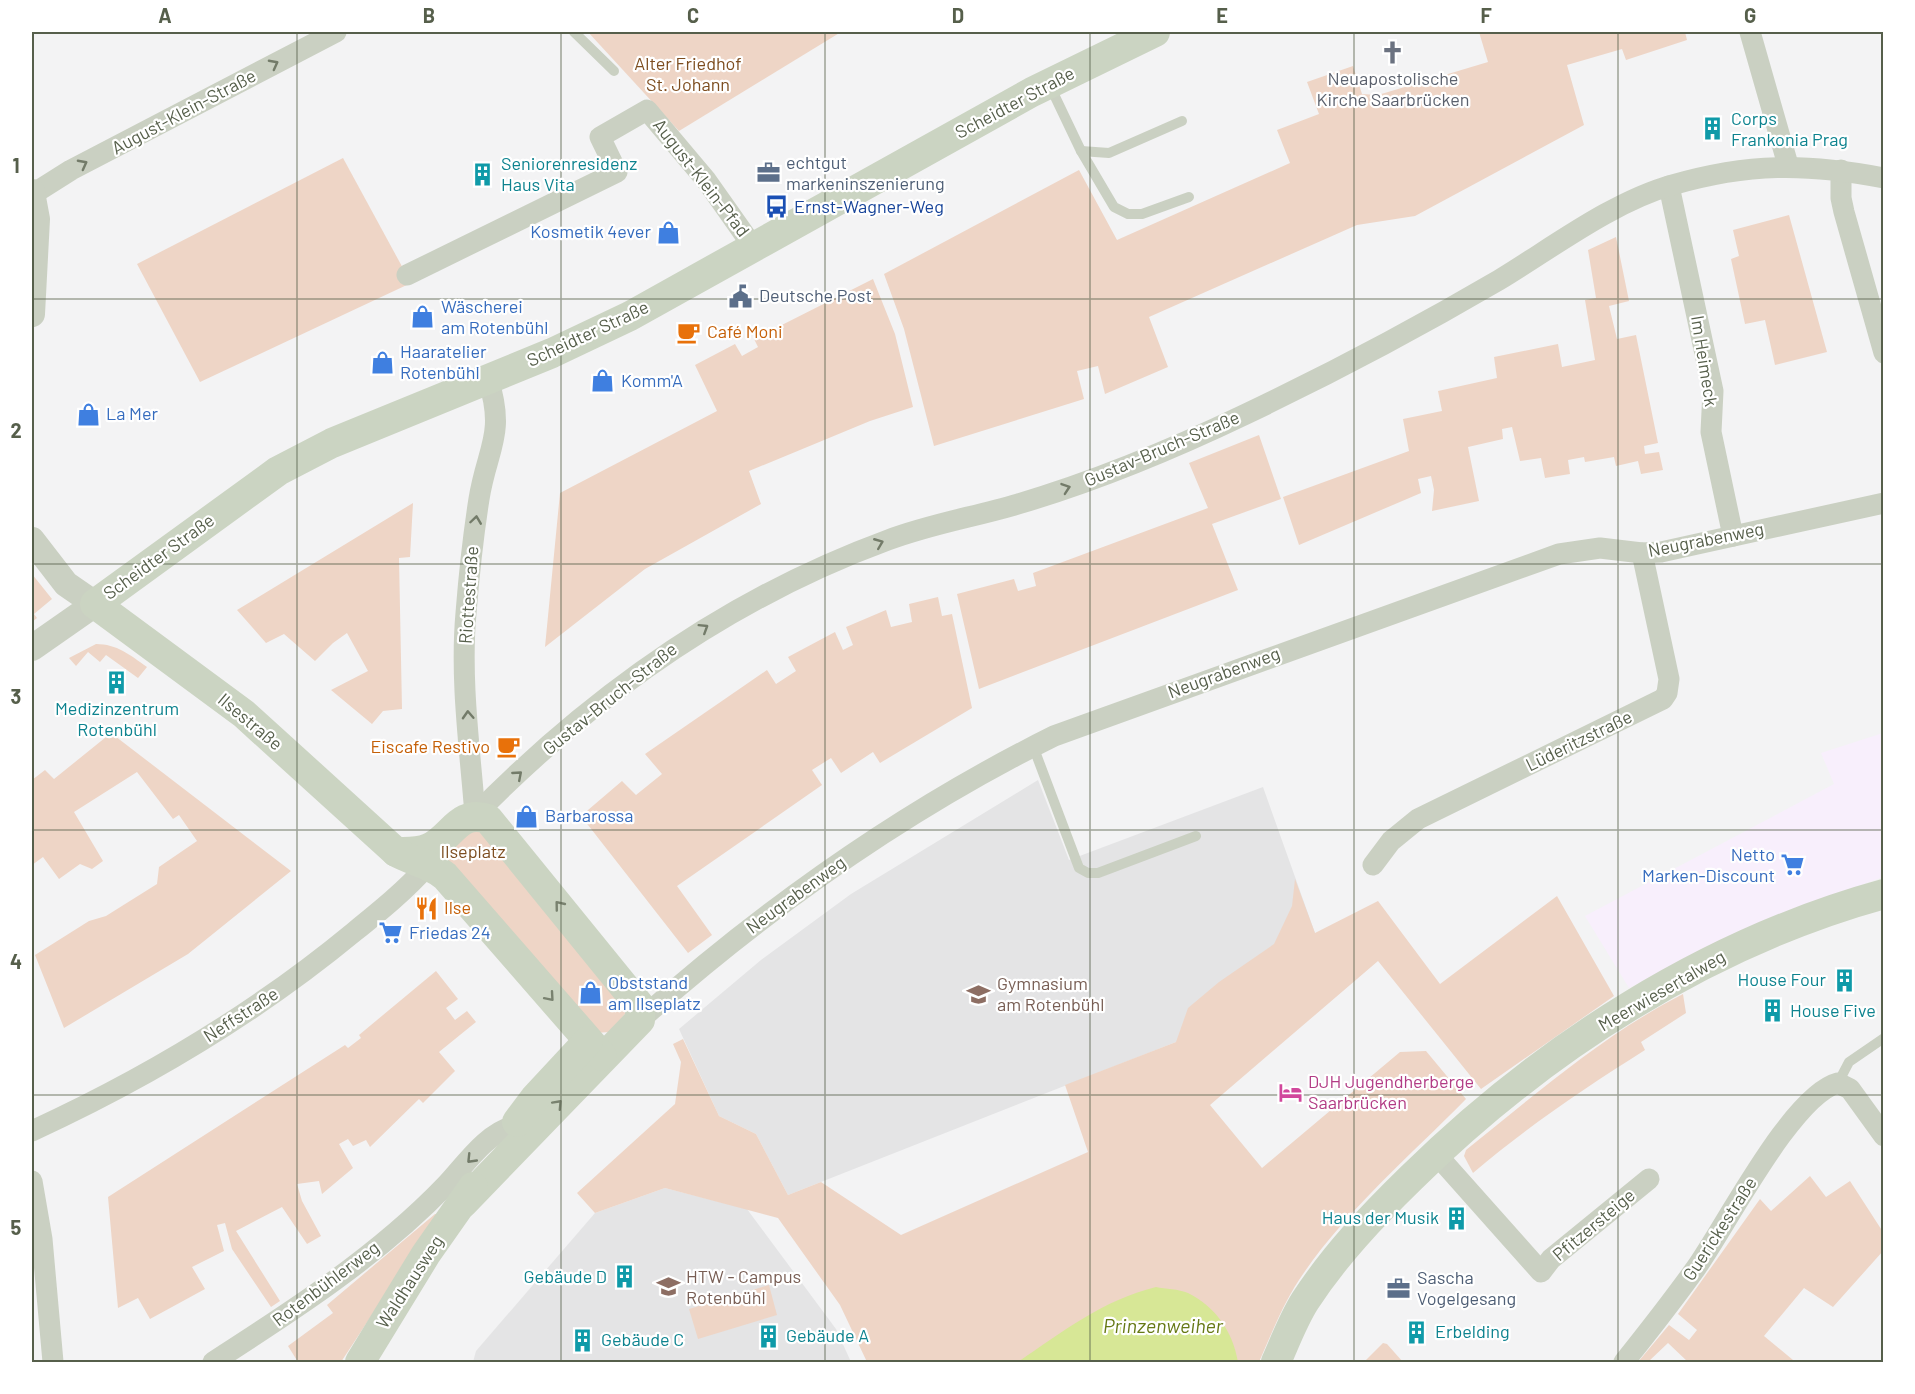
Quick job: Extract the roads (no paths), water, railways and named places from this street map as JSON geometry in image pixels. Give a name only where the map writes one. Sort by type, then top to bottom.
[{"type":"main road","name":"Scheidter Straße","points":[[95,604],[278,471],[332,443],[602,330],[1049,84],[1155,32]]},
{"type":"main road","name":"Ilsestraße","points":[[95,604],[244,714],[396,852],[413,861],[429,856]]},
{"type":"main road","points":[[463,1203],[535,1098],[595,1049],[640,1020],[640,1006],[633,995],[499,831],[488,819],[476,815],[465,819],[429,856],[595,1049]]},
{"type":"main road","name":"Meerwiesertalweg","points":[[1276,1362],[1305,1302],[1343,1249],[1436,1154],[1486,1109],[1629,1006],[1737,949],[1839,908],[1884,894]]},
{"type":"main road","points":[[463,1203],[595,1049]]},
{"type":"main road","name":"Waldhausweg","points":[[360,1362],[426,1254],[463,1203]]},
{"type":"street","name":"August-Klein-Straße","points":[[32,193],[336,32]]},
{"type":"street","points":[[1750,32],[1788,165]]},
{"type":"street","name":"August-Klein-Pfad","points":[[407,275],[617,172],[600,137],[647,110],[698,170],[754,248]]},
{"type":"street","name":"Gustav-Bruch-Straße","points":[[476,815],[578,721],[640,672],[731,611],[780,585],[889,539],[1071,486],[1220,426],[1430,319],[1614,210],[1669,186],[1747,169],[1788,165],[1841,170],[1884,178]]},
{"type":"street","points":[[1841,170],[1840,191],[1844,212],[1884,353]]},
{"type":"street","name":"Im Heimeck","points":[[1669,186],[1713,391],[1713,443],[1733,536]]},
{"type":"street","points":[[32,193],[37,219],[32,314]]},
{"type":"street","name":"Riottestraße","points":[[476,815],[466,693],[466,616],[479,496],[496,438],[495,406],[488,379]]},
{"type":"street","name":"Neugrabenweg","points":[[640,1020],[731,942],[808,885],[911,815],[1033,746],[1077,726],[1559,554],[1600,548],[1642,553],[1660,552],[1884,503]]},
{"type":"street","points":[[32,540],[66,584],[95,604]]},
{"type":"street","name":"Lüderitzstraße","points":[[1373,865],[1391,841],[1418,819],[1663,699],[1667,693],[1669,679],[1642,553]]},
{"type":"street","name":"Scheidter Straße","points":[[32,648],[95,604]]},
{"type":"street","name":"Neffstraße","points":[[32,1131],[154,1070],[262,1002],[308,970],[408,887],[429,856]]},
{"type":"street","points":[[1838,1083],[1850,1089],[1884,1136]]},
{"type":"street","name":"Guerickestraße","points":[[1624,1362],[1697,1267],[1788,1127],[1826,1086],[1838,1083]]},
{"type":"street","name":"Rotenbühlerweg","points":[[213,1362],[328,1284],[433,1198],[495,1134],[514,1126]]},
{"type":"street","name":"Pfitzersteige","points":[[1436,1154],[1541,1272],[1551,1259],[1649,1179]]},
{"type":"street","points":[[32,1181],[42,1239],[53,1362]]},
{"type":"street","points":[[433,1198],[450,1198],[463,1203]]},
{"type":"lane","points":[[574,32],[614,71]]},
{"type":"lane","points":[[1049,84],[1081,151],[1114,207],[1128,214],[1142,214],[1189,197]]},
{"type":"lane","points":[[1081,151],[1109,153],[1182,120]]},
{"type":"lane","points":[[1033,746],[1079,868],[1088,873],[1098,873],[1196,836]]},
{"type":"lane","points":[[1838,1083],[1849,1062],[1884,1038]]},
{"type":"water","name":"Prinzenweiher","points":[[1156,1287],[1188,1293],[1207,1305],[1227,1331],[1238,1362],[1018,1362],[1084,1318],[1118,1300]]},
{"type":"place","name":"Neuapostolische Kirche Saarbrücken","points":[[1393,53]]},
{"type":"place","name":"Corps Frankonia Prag","points":[[1713,129]]},
{"type":"place","name":"echtgut markeninszenierung","points":[[768,173]]},
{"type":"place","name":"Seniorenresidenz Haus Vita","points":[[483,174]]},
{"type":"place","name":"Ernst-Wagner-Weg","points":[[776,207]]},
{"type":"place","name":"Kosmetik 4ever","points":[[669,232]]},
{"type":"place","name":"Deutsche Post","points":[[741,296]]},
{"type":"place","name":"Wäscherei am Rotenbühl","points":[[423,317]]},
{"type":"place","name":"Café Moni","points":[[689,332]]},
{"type":"place","name":"Haaratelier Rotenbühl","points":[[382,362]]},
{"type":"place","name":"Komm'A","points":[[603,381]]},
{"type":"place","name":"La Mer","points":[[88,414]]},
{"type":"place","name":"Medizinzentrum Rotenbühl","points":[[117,683]]},
{"type":"place","name":"Eiscafe Restivo","points":[[508,747]]},
{"type":"place","name":"Barbarossa","points":[[527,816]]},
{"type":"place","name":"Netto Marken-Discount","points":[[1793,865]]},
{"type":"place","name":"Ilse","points":[[426,908]]},
{"type":"place","name":"Friedas 24","points":[[391,933]]},
{"type":"place","name":"House Four","points":[[1844,980]]},
{"type":"place","name":"Obststand am Ilseplatz","points":[[590,993]]},
{"type":"place","name":"Gymnasium am Rotenbühl","points":[[979,994]]},
{"type":"place","name":"House Five","points":[[1772,1011]]},
{"type":"place","name":"DJH Jugendherberge Saarbrücken","points":[[1290,1092]]},
{"type":"place","name":"Haus der Musik","points":[[1457,1218]]},
{"type":"place","name":"Gebäude D","points":[[625,1277]]},
{"type":"place","name":"HTW - Campus Rotenbühl","points":[[668,1287]]},
{"type":"place","name":"Sascha Vogelgesang","points":[[1399,1288]]},
{"type":"place","name":"Erbelding","points":[[1417,1332]]},
{"type":"place","name":"Gebäude A","points":[[768,1336]]},
{"type":"place","name":"Gebäude C","points":[[583,1340]]},
{"type":"park label","name":"Alter Friedhof St. Johann","points":[[688,74]]},
{"type":"park label","name":"Ilseplatz","points":[[473,852]]}]
